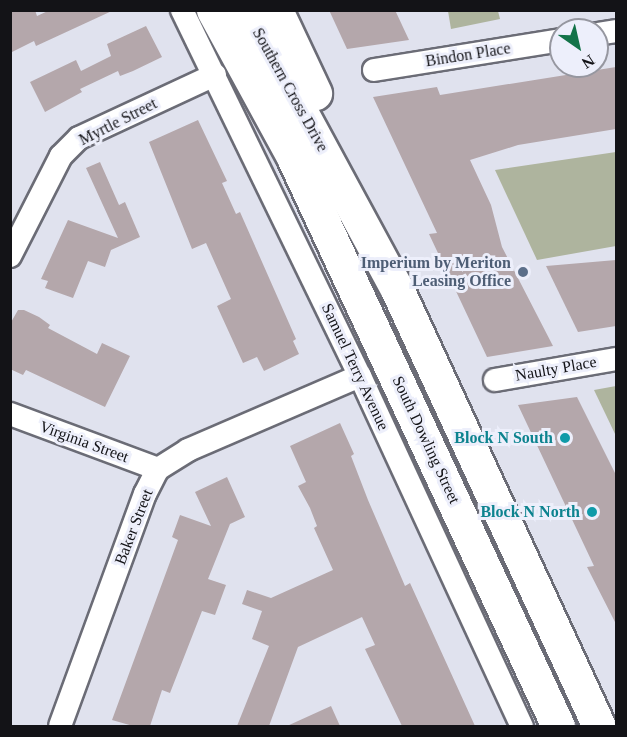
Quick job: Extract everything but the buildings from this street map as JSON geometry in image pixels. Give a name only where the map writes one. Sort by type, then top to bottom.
[{"type":"highway","name":"Southern Cross Drive","points":[[213,10],[293,157]]},
{"type":"highway","name":"Southern Cross Drive","points":[[246,10],[335,170],[396,287],[455,419]]},
{"type":"highway","points":[[276,10],[384,247],[455,419],[599,726]]},
{"type":"highway","name":"South Dowling Street","points":[[293,157],[558,726]]},
{"type":"street","name":"Samuel Terry Avenue","points":[[182,10],[360,376],[522,726]]},
{"type":"street","name":"Bindon Place","points":[[374,70],[549,42]]},
{"type":"street","name":"Myrtle Street","points":[[10,256],[61,156],[79,138],[215,75]]},
{"type":"street","name":"Naulty Place","points":[[495,380],[616,358]]},
{"type":"street","name":"Baker Street","points":[[60,726],[145,494],[158,469],[188,450],[360,376]]},
{"type":"street","name":"Virginia Street","points":[[10,414],[158,469]]},
{"type":"green space","points":[[448,11],[498,11],[500,19],[451,29]]},
{"type":"green space","points":[[616,152],[616,246],[537,260],[495,170]]},
{"type":"green space","points":[[616,386],[616,436],[594,390]]},
{"type":"place","name":"Imperium by Meriton Leasing Office","points":[[523,272]]},
{"type":"place","name":"Block N South","points":[[565,438]]},
{"type":"place","name":"Block N North","points":[[592,512]]}]
